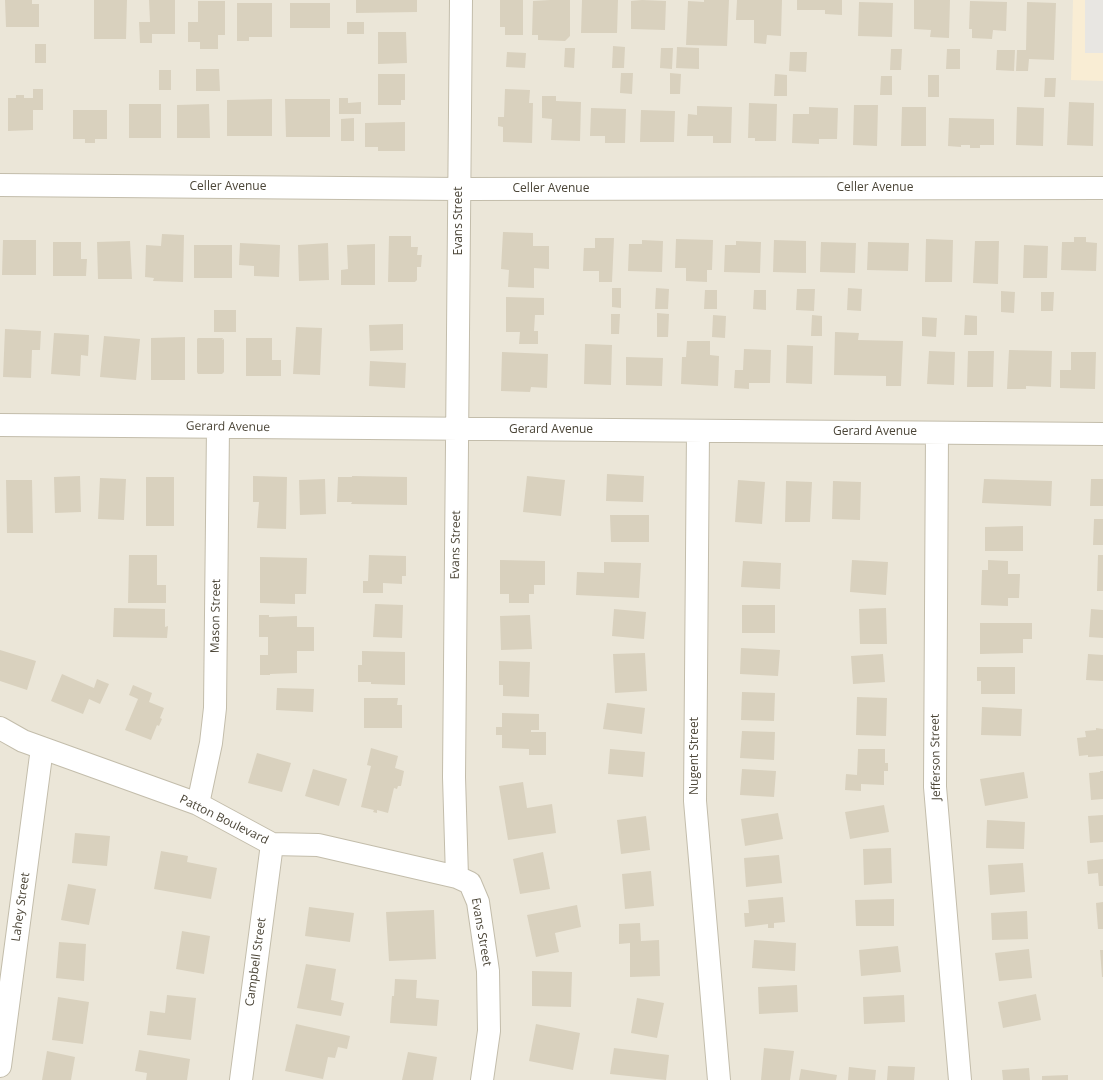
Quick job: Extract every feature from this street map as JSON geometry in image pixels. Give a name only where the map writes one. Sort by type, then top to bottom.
[{"type":"street","name":"Evans Street","points":[[461,0],[454,777],[458,877],[470,883],[478,902],[488,971],[488,1031],[482,1080]]},
{"type":"street","name":"Celler Avenue","points":[[0,185],[459,189],[1103,188]]},
{"type":"street","name":"Gerard Avenue","points":[[0,425],[1103,434]]},
{"type":"street","name":"Mason Street","points":[[198,804],[211,742],[215,708],[218,427]]},
{"type":"street","name":"Nugent Street","points":[[698,431],[695,801],[719,1080]]},
{"type":"street","name":"Jefferson Street","points":[[937,433],[935,787],[960,1080]]},
{"type":"street","name":"Patton Boulevard","points":[[0,728],[23,741],[198,804],[272,844],[318,845],[458,877]]},
{"type":"street","name":"Lahey Street","points":[[0,1066],[42,748]]},
{"type":"street","name":"Campbell Street","points":[[240,1080],[272,844]]},
{"type":"shaded area","points":[[0,0],[1103,0],[1103,1080],[0,1080]]},
{"type":"shaded area","points":[[1073,0],[1103,0],[1103,81],[1071,80]]},
{"type":"shaded area","points":[[1085,0],[1103,0],[1103,53],[1085,53]]},
{"type":"building","points":[[5,0],[32,0],[32,4],[39,4],[39,27],[6,27]]},
{"type":"building","points":[[94,0],[127,0],[126,39],[94,39]]},
{"type":"building","points":[[149,0],[175,0],[175,34],[152,34],[152,43],[140,43],[139,22],[150,22]]},
{"type":"building","points":[[356,0],[417,0],[417,12],[356,13]]},
{"type":"building","points":[[500,0],[523,0],[523,35],[505,35],[505,27],[500,27]]},
{"type":"building","points":[[570,0],[570,36],[565,41],[538,40],[538,35],[532,35],[533,1]]},
{"type":"building","points":[[582,0],[618,0],[617,33],[581,33]]},
{"type":"building","points":[[704,0],[729,0],[727,46],[686,45],[688,1],[704,2]]},
{"type":"building","points":[[737,0],[782,0],[781,36],[767,35],[766,44],[754,43],[754,20],[736,20]]},
{"type":"building","points":[[797,0],[842,0],[842,15],[825,14],[825,10],[797,10]]},
{"type":"building","points":[[914,0],[950,0],[949,38],[930,37],[931,30],[914,29]]},
{"type":"building","points":[[198,1],[225,1],[225,35],[218,35],[218,49],[200,49],[200,42],[188,42],[188,22],[198,22]]},
{"type":"building","points":[[631,1],[666,1],[665,30],[631,29]]},
{"type":"building","points":[[970,1],[1007,2],[1006,31],[993,30],[992,39],[972,38],[972,29],[969,29]]},
{"type":"building","points":[[859,2],[893,3],[892,37],[858,36]]},
{"type":"building","points":[[1027,2],[1056,3],[1054,60],[1029,59],[1028,71],[1016,71],[1017,50],[1026,50]]},
{"type":"building","points":[[237,3],[272,3],[272,37],[249,37],[249,41],[237,41]]},
{"type":"building","points":[[290,3],[330,3],[330,28],[290,28]]},
{"type":"building","points":[[347,22],[364,22],[364,34],[347,34]]},
{"type":"building","points":[[378,32],[406,32],[407,63],[378,64]]},
{"type":"building","points":[[35,44],[46,44],[46,63],[35,63]]},
{"type":"building","points":[[613,46],[625,47],[624,68],[612,68]]},
{"type":"building","points":[[677,47],[699,48],[699,69],[676,68]]},
{"type":"building","points":[[565,48],[575,48],[574,68],[564,67]]},
{"type":"building","points":[[661,48],[673,48],[672,69],[660,68]]},
{"type":"building","points":[[891,49],[902,49],[901,70],[890,70]]},
{"type":"building","points":[[947,49],[960,49],[960,69],[946,69]]},
{"type":"building","points":[[997,50],[1015,50],[1014,71],[996,70]]},
{"type":"building","points":[[507,52],[526,53],[525,68],[506,67]]},
{"type":"building","points":[[790,52],[807,52],[806,72],[789,71]]},
{"type":"building","points":[[196,69],[219,69],[220,91],[196,91]]},
{"type":"building","points":[[159,70],[171,70],[171,90],[159,90]]},
{"type":"building","points":[[621,73],[633,73],[632,94],[620,93]]},
{"type":"building","points":[[670,73],[681,74],[680,94],[670,94]]},
{"type":"building","points":[[378,74],[405,74],[405,100],[401,100],[401,105],[378,105]]},
{"type":"building","points":[[775,74],[787,75],[787,96],[774,96]]},
{"type":"building","points":[[928,75],[939,75],[939,97],[928,97]]},
{"type":"building","points":[[881,76],[892,76],[892,95],[880,95]]},
{"type":"building","points":[[1045,78],[1056,78],[1055,97],[1044,97]]},
{"type":"building","points":[[33,89],[43,89],[43,110],[33,110],[33,130],[8,131],[8,98],[16,98],[16,95],[24,95],[24,98],[33,98]]},
{"type":"building","points":[[505,89],[530,90],[529,103],[533,103],[532,143],[503,142],[503,127],[498,126],[498,117],[504,117]]},
{"type":"building","points":[[542,96],[556,96],[556,101],[581,102],[580,141],[551,140],[552,119],[542,118]]},
{"type":"building","points":[[339,98],[348,98],[348,103],[361,102],[361,114],[339,114]]},
{"type":"building","points":[[272,99],[272,136],[227,136],[227,100]]},
{"type":"building","points":[[285,99],[330,99],[330,137],[286,137]]},
{"type":"building","points":[[1069,102],[1094,103],[1093,146],[1067,145]]},
{"type":"building","points":[[749,103],[777,104],[776,141],[755,141],[755,138],[748,138]]},
{"type":"building","points":[[129,104],[161,104],[161,138],[129,138]]},
{"type":"building","points":[[209,104],[210,138],[177,138],[177,105]]},
{"type":"building","points":[[854,105],[878,105],[877,146],[853,145]]},
{"type":"building","points":[[697,106],[732,107],[731,143],[713,143],[713,136],[687,136],[688,114],[697,115]]},
{"type":"building","points":[[809,107],[838,108],[837,139],[819,139],[819,144],[792,143],[793,114],[809,114]]},
{"type":"building","points":[[902,107],[926,107],[926,146],[901,146]]},
{"type":"building","points":[[1017,107],[1044,108],[1043,146],[1016,145]]},
{"type":"building","points":[[591,108],[626,109],[625,143],[605,143],[605,136],[590,136]]},
{"type":"building","points":[[73,110],[107,110],[107,139],[95,139],[95,143],[85,143],[85,139],[73,139]]},
{"type":"building","points":[[641,110],[675,111],[674,142],[640,142]]},
{"type":"building","points":[[354,118],[354,141],[341,141],[341,119]]},
{"type":"building","points":[[949,118],[994,119],[994,145],[980,145],[980,148],[970,148],[970,145],[961,145],[961,147],[948,146]]},
{"type":"building","points":[[405,122],[405,151],[378,151],[378,147],[365,147],[365,123]]},
{"type":"building","points":[[503,232],[533,233],[533,246],[549,246],[549,269],[534,268],[534,288],[508,287],[509,270],[501,269]]},
{"type":"building","points":[[162,234],[184,235],[183,282],[153,281],[154,278],[145,277],[146,245],[161,246]]},
{"type":"building","points":[[389,236],[411,236],[411,247],[418,247],[417,255],[422,255],[421,267],[417,267],[417,280],[415,282],[388,282]]},
{"type":"building","points":[[1074,237],[1086,237],[1086,242],[1097,243],[1096,271],[1061,270],[1062,242],[1074,242]]},
{"type":"building","points":[[595,238],[614,238],[612,282],[599,282],[599,271],[583,271],[584,248],[595,248]]},
{"type":"building","points":[[676,239],[713,240],[712,270],[707,270],[707,282],[686,281],[686,268],[675,268]]},
{"type":"building","points":[[926,239],[953,240],[952,282],[925,282]]},
{"type":"building","points":[[3,240],[36,240],[36,275],[2,275]]},
{"type":"building","points":[[642,240],[663,241],[662,272],[628,271],[629,244],[642,244]]},
{"type":"building","points":[[774,240],[806,241],[806,273],[773,272]]},
{"type":"building","points":[[130,241],[132,279],[98,279],[97,242]]},
{"type":"building","points":[[736,241],[761,242],[760,273],[724,272],[725,245],[736,245]]},
{"type":"building","points":[[975,241],[999,241],[998,284],[973,283]]},
{"type":"building","points":[[53,242],[81,242],[81,259],[87,259],[86,276],[53,276]]},
{"type":"building","points":[[821,242],[856,243],[855,273],[820,272]]},
{"type":"building","points":[[868,242],[909,243],[908,271],[867,270]]},
{"type":"building","points":[[240,243],[280,245],[279,277],[254,276],[254,266],[239,265]]},
{"type":"building","points":[[328,243],[329,280],[299,281],[298,245]]},
{"type":"building","points":[[375,244],[375,285],[341,285],[341,270],[348,269],[347,245]]},
{"type":"building","points":[[194,245],[232,245],[232,278],[194,278]]},
{"type":"building","points":[[1024,245],[1048,246],[1047,278],[1023,278]]},
{"type":"building","points":[[612,288],[621,288],[621,308],[612,307]]},
{"type":"building","points":[[656,288],[669,289],[668,309],[655,309]]},
{"type":"building","points":[[848,288],[862,289],[861,311],[847,310]]},
{"type":"building","points":[[797,289],[815,289],[814,311],[796,310]]},
{"type":"building","points":[[705,290],[717,290],[717,309],[704,309]]},
{"type":"building","points":[[754,290],[766,290],[766,310],[753,309]]},
{"type":"building","points":[[1001,291],[1015,292],[1014,313],[1001,312]]},
{"type":"building","points":[[1041,292],[1054,292],[1053,311],[1041,311]]},
{"type":"building","points":[[506,297],[544,298],[544,315],[535,315],[534,331],[538,331],[538,344],[519,344],[520,332],[506,332]]},
{"type":"building","points":[[214,310],[236,310],[236,332],[214,332]]},
{"type":"building","points":[[657,313],[669,314],[668,337],[657,337]]},
{"type":"building","points":[[611,314],[620,314],[619,334],[611,334]]},
{"type":"building","points":[[713,315],[726,316],[725,338],[712,337]]},
{"type":"building","points":[[812,315],[822,316],[822,336],[811,336]]},
{"type":"building","points":[[965,315],[977,316],[977,335],[964,335]]},
{"type":"building","points":[[922,317],[937,318],[936,337],[922,336]]},
{"type":"building","points":[[403,324],[403,350],[370,351],[369,325]]},
{"type":"building","points":[[296,327],[322,328],[320,375],[293,374]]},
{"type":"building","points":[[5,329],[41,331],[40,350],[32,350],[31,378],[3,377]]},
{"type":"building","points":[[835,332],[859,333],[858,340],[903,341],[901,386],[886,386],[886,376],[834,375]]},
{"type":"building","points":[[54,333],[89,335],[88,356],[81,355],[80,376],[51,374]]},
{"type":"building","points":[[104,336],[140,339],[136,380],[100,377]]},
{"type":"building","points":[[185,337],[185,380],[151,380],[151,338]]},
{"type":"building","points":[[198,338],[224,339],[224,372],[222,374],[198,374]]},
{"type":"building","points":[[246,338],[272,338],[272,360],[281,360],[281,376],[246,376]]},
{"type":"building","points":[[687,341],[710,341],[710,355],[719,356],[718,386],[681,384],[682,357],[686,357]]},
{"type":"building","points":[[585,344],[612,345],[611,385],[584,384]]},
{"type":"building","points":[[787,345],[813,346],[812,384],[786,383]]},
{"type":"building","points":[[744,349],[771,350],[770,383],[749,383],[749,389],[734,388],[735,370],[743,370]]},
{"type":"building","points":[[1009,350],[1052,351],[1051,387],[1026,386],[1026,389],[1007,389]]},
{"type":"building","points":[[929,351],[955,352],[954,385],[927,384]]},
{"type":"building","points":[[968,351],[994,351],[993,387],[967,387]]},
{"type":"building","points":[[502,352],[548,354],[547,388],[531,387],[530,392],[501,391]]},
{"type":"building","points":[[1071,352],[1096,352],[1095,389],[1060,388],[1060,370],[1071,370]]},
{"type":"building","points":[[626,357],[663,358],[662,386],[626,385]]},
{"type":"building","points":[[370,361],[406,363],[405,388],[369,386]]},
{"type":"building","points":[[607,474],[644,476],[643,502],[606,501]]},
{"type":"building","points":[[80,476],[81,512],[55,513],[54,477]]},
{"type":"building","points":[[253,476],[287,477],[286,529],[257,528],[259,502],[253,502]]},
{"type":"building","points":[[527,476],[565,480],[561,516],[523,512]]},
{"type":"building","points":[[146,477],[174,477],[174,526],[146,526]]},
{"type":"building","points":[[338,477],[407,477],[407,505],[351,504],[352,502],[337,502]]},
{"type":"building","points":[[100,478],[126,479],[124,520],[98,519]]},
{"type":"building","points":[[325,479],[326,514],[300,515],[299,480]]},
{"type":"building","points":[[984,479],[1052,481],[1051,506],[982,503]]},
{"type":"building","points":[[1091,479],[1103,479],[1103,506],[1090,506]]},
{"type":"building","points":[[6,480],[32,480],[33,533],[7,533]]},
{"type":"building","points":[[738,480],[765,482],[762,524],[735,522]]},
{"type":"building","points":[[786,481],[812,482],[810,522],[785,522]]},
{"type":"building","points":[[833,481],[861,482],[860,520],[832,519]]},
{"type":"building","points":[[610,515],[649,515],[649,542],[611,542]]},
{"type":"building","points":[[1094,519],[1103,519],[1103,545],[1093,545]]},
{"type":"building","points":[[1023,526],[1023,551],[985,551],[985,527]]},
{"type":"building","points":[[129,555],[157,555],[157,585],[166,585],[166,603],[128,603]]},
{"type":"building","points":[[369,555],[406,556],[406,576],[402,576],[402,584],[383,583],[383,593],[363,593],[363,581],[368,581]]},
{"type":"building","points":[[1098,555],[1103,555],[1103,591],[1097,591]]},
{"type":"building","points":[[260,557],[307,558],[306,594],[295,594],[295,604],[260,603]]},
{"type":"building","points":[[500,560],[545,561],[545,585],[534,585],[534,594],[529,594],[529,603],[509,603],[509,594],[500,594]]},
{"type":"building","points":[[852,560],[888,562],[886,595],[850,592]]},
{"type":"building","points":[[988,560],[1008,561],[1008,574],[1020,574],[1019,598],[1008,598],[1008,606],[981,605],[982,570],[988,570]]},
{"type":"building","points":[[743,561],[781,563],[780,589],[741,587]]},
{"type":"building","points":[[604,562],[641,563],[639,598],[576,595],[577,572],[604,573]]},
{"type":"building","points":[[375,604],[403,605],[402,638],[373,637]]},
{"type":"building","points":[[742,605],[775,605],[775,633],[742,633]]},
{"type":"building","points":[[114,608],[165,609],[165,627],[168,626],[167,638],[113,637]]},
{"type":"building","points":[[886,608],[887,644],[860,644],[859,609]]},
{"type":"building","points":[[614,609],[646,612],[644,639],[612,636]]},
{"type":"building","points":[[1091,609],[1103,610],[1103,638],[1089,637]]},
{"type":"building","points":[[259,615],[269,615],[269,617],[297,616],[297,627],[314,627],[314,651],[297,651],[297,673],[260,675],[260,655],[268,655],[268,637],[259,637]]},
{"type":"building","points":[[530,615],[532,649],[501,650],[500,616]]},
{"type":"building","points":[[980,623],[1032,623],[1032,639],[1023,639],[1023,653],[980,654]]},
{"type":"building","points":[[741,648],[780,650],[778,676],[740,674]]},
{"type":"building","points":[[0,650],[36,661],[27,690],[0,681]]},
{"type":"building","points":[[362,651],[405,652],[405,685],[358,682],[358,665],[362,665]]},
{"type":"building","points":[[645,653],[647,691],[615,693],[613,654]]},
{"type":"building","points":[[883,654],[885,682],[853,684],[851,656]]},
{"type":"building","points":[[1088,654],[1103,655],[1103,681],[1086,680]]},
{"type":"building","points":[[499,661],[530,662],[529,697],[503,696],[503,685],[499,685]]},
{"type":"building","points":[[977,667],[1015,667],[1015,694],[981,694],[981,681],[977,681]]},
{"type":"building","points":[[62,674],[94,688],[97,679],[109,684],[100,704],[89,699],[83,714],[51,701]]},
{"type":"building","points":[[133,685],[152,693],[149,702],[164,708],[160,718],[162,719],[159,726],[157,725],[151,740],[125,730],[138,699],[129,695]]},
{"type":"building","points":[[277,688],[314,689],[313,712],[276,710]]},
{"type":"building","points":[[742,692],[775,693],[774,721],[741,720]]},
{"type":"building","points":[[857,697],[887,698],[886,736],[856,735]]},
{"type":"building","points":[[364,698],[398,698],[397,705],[402,705],[402,728],[364,728]]},
{"type":"building","points":[[607,703],[645,708],[642,734],[603,729]]},
{"type":"building","points":[[982,707],[1022,709],[1021,736],[981,735]]},
{"type":"building","points":[[502,713],[539,714],[539,730],[531,730],[531,732],[546,732],[546,755],[529,755],[529,749],[502,748],[502,735],[496,735],[496,727],[502,727]]},
{"type":"building","points":[[1096,728],[1103,729],[1103,756],[1079,756],[1077,738],[1086,737],[1085,731],[1096,730]]},
{"type":"building","points":[[742,731],[775,732],[774,760],[740,758]]},
{"type":"building","points":[[371,748],[398,756],[395,768],[404,771],[401,786],[398,786],[397,789],[394,788],[388,813],[377,810],[377,813],[373,812],[374,810],[361,807],[371,766],[367,765]]},
{"type":"building","points":[[610,749],[645,752],[643,777],[608,774]]},
{"type":"building","points":[[858,749],[885,749],[885,763],[888,763],[888,771],[884,771],[884,785],[861,784],[861,791],[845,790],[846,774],[857,775]]},
{"type":"building","points":[[257,753],[291,763],[282,792],[248,783]]},
{"type":"building","points":[[313,769],[347,779],[339,806],[305,796]]},
{"type":"building","points":[[742,769],[776,771],[774,797],[740,795]]},
{"type":"building","points":[[1103,771],[1103,799],[1091,800],[1089,773]]},
{"type":"building","points":[[1024,772],[1028,798],[985,806],[980,779]]},
{"type":"building","points":[[523,782],[527,808],[552,804],[556,833],[508,840],[499,786]]},
{"type":"building","points":[[884,805],[889,832],[850,839],[845,812]]},
{"type":"building","points":[[778,813],[783,839],[745,846],[741,819]]},
{"type":"building","points":[[1103,815],[1103,842],[1090,843],[1088,816]]},
{"type":"building","points":[[646,816],[650,850],[621,854],[617,820]]},
{"type":"building","points":[[987,820],[1025,822],[1024,849],[986,848]]},
{"type":"building","points":[[75,833],[110,836],[107,866],[72,863]]},
{"type":"building","points":[[891,848],[892,883],[864,885],[863,849]]},
{"type":"building","points":[[161,851],[188,856],[187,862],[217,868],[211,899],[154,889]]},
{"type":"building","points":[[543,852],[550,889],[520,894],[513,859]]},
{"type":"building","points":[[779,855],[782,883],[746,887],[744,858]]},
{"type":"building","points":[[1103,859],[1103,886],[1099,886],[1098,873],[1088,874],[1087,861]]},
{"type":"building","points":[[1023,863],[1025,892],[990,895],[988,865]]},
{"type":"building","points":[[651,871],[654,906],[625,909],[622,874]]},
{"type":"building","points":[[68,884],[96,889],[89,925],[61,920]]},
{"type":"building","points":[[783,897],[785,922],[774,923],[774,928],[768,928],[768,924],[745,927],[744,913],[749,913],[748,900]]},
{"type":"building","points":[[894,899],[894,926],[856,926],[855,900]]},
{"type":"building","points":[[1103,902],[1103,929],[1098,929],[1096,903]]},
{"type":"building","points":[[577,905],[581,927],[555,933],[559,952],[536,957],[527,915]]},
{"type":"building","points":[[309,907],[354,913],[350,942],[305,936]]},
{"type":"building","points":[[434,910],[436,959],[389,961],[386,912]]},
{"type":"building","points":[[1027,911],[1028,939],[992,940],[991,913]]},
{"type":"building","points":[[640,923],[641,941],[659,940],[660,976],[630,977],[630,943],[619,944],[619,924]]},
{"type":"building","points":[[182,931],[210,936],[204,974],[176,969]]},
{"type":"building","points":[[754,940],[796,943],[795,971],[752,968]]},
{"type":"building","points":[[59,942],[86,944],[84,981],[56,978]]},
{"type":"building","points":[[898,946],[901,972],[861,976],[859,950]]},
{"type":"building","points":[[1029,949],[1032,978],[999,981],[995,953]]},
{"type":"building","points":[[1100,950],[1103,950],[1103,977],[1102,977]]},
{"type":"building","points":[[306,964],[336,969],[331,1000],[344,1003],[341,1016],[297,1008]]},
{"type":"building","points":[[532,971],[572,972],[571,1007],[532,1006]]},
{"type":"building","points":[[395,979],[417,980],[416,998],[439,1000],[437,1026],[390,1023]]},
{"type":"building","points":[[797,985],[798,1012],[759,1014],[758,987]]},
{"type":"building","points":[[1036,994],[1041,1020],[1003,1028],[998,1002]]},
{"type":"building","points":[[167,995],[196,998],[191,1040],[147,1035],[150,1011],[165,1013]]},
{"type":"building","points":[[904,995],[905,1022],[864,1024],[863,997]]},
{"type":"building","points":[[58,997],[89,1002],[83,1044],[52,1040]]},
{"type":"building","points":[[637,998],[664,1003],[657,1038],[631,1033]]},
{"type":"building","points":[[296,1024],[350,1036],[347,1049],[338,1047],[335,1058],[328,1057],[323,1079],[285,1071]]},
{"type":"building","points":[[536,1024],[580,1033],[573,1070],[529,1061]]},
{"type":"building","points":[[614,1048],[669,1055],[666,1080],[610,1074]]},
{"type":"building","points":[[764,1048],[794,1051],[790,1080],[761,1080]]},
{"type":"building","points":[[139,1050],[190,1059],[187,1080],[146,1080],[147,1073],[135,1071]]},
{"type":"building","points":[[47,1051],[75,1057],[71,1080],[42,1080]]},
{"type":"building","points":[[408,1052],[437,1057],[433,1080],[402,1080]]},
{"type":"building","points":[[888,1066],[915,1067],[914,1080],[887,1080]]},
{"type":"building","points":[[849,1067],[876,1070],[875,1080],[848,1080]]},
{"type":"building","points":[[1029,1068],[1030,1080],[1003,1080],[1002,1070]]},
{"type":"building","points":[[801,1069],[837,1075],[836,1080],[799,1080]]},
{"type":"building","points":[[1068,1075],[1068,1080],[1042,1080],[1042,1076]]}]
